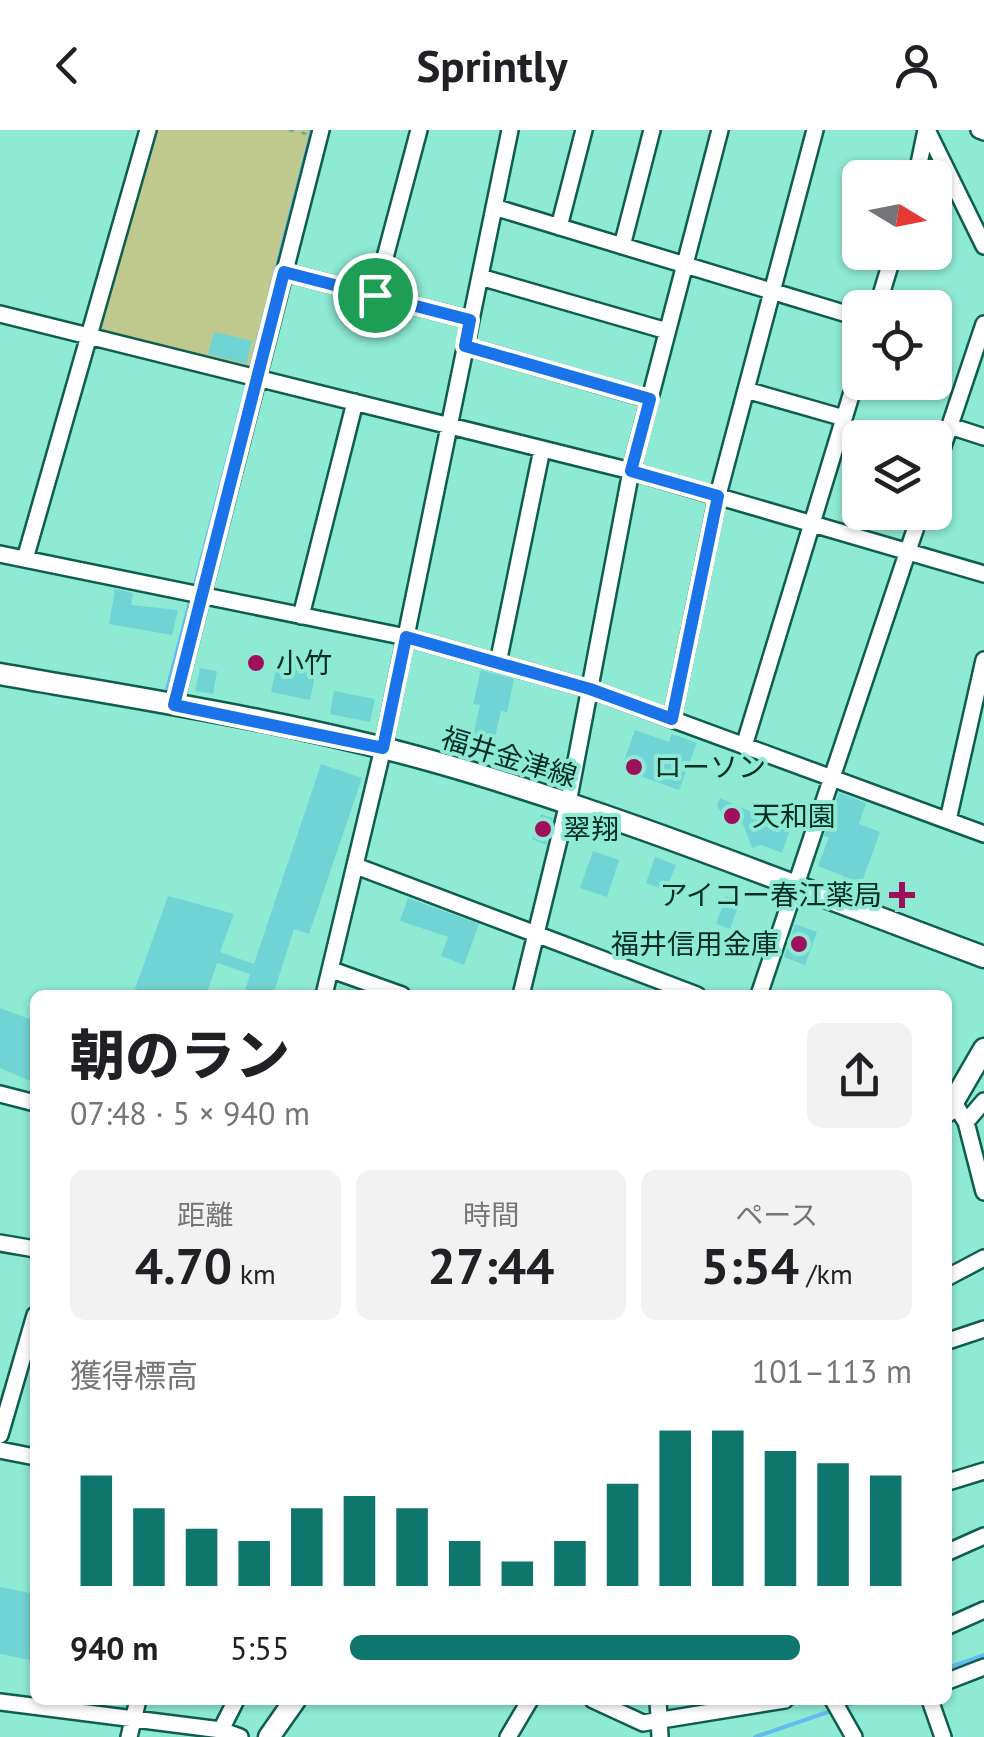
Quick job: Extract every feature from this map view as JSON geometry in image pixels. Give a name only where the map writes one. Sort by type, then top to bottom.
[{"type":"main road","name":"福井金津線","points":[[0,674],[383,748],[568,803],[984,956]]},
{"type":"main road","points":[[955,1103],[984,1049]]},
{"type":"main road","points":[[269,1737],[291,1705]]},
{"type":"street","points":[[25,559],[148,130]]},
{"type":"street","points":[[174,705],[322,130]]},
{"type":"street","points":[[375,295],[419,130]]},
{"type":"street","points":[[326,990],[383,748],[510,130]]},
{"type":"street","points":[[559,227],[584,130]]},
{"type":"street","points":[[622,246],[652,130]]},
{"type":"street","points":[[522,990],[568,803],[631,471],[720,130]]},
{"type":"street","points":[[672,719],[718,496],[814,130]]},
{"type":"street","points":[[920,160],[927,130]]},
{"type":"street","points":[[927,130],[984,246]]},
{"type":"street","points":[[494,207],[842,313]]},
{"type":"street","points":[[284,272],[470,320]]},
{"type":"street","points":[[480,277],[667,331]]},
{"type":"street","points":[[0,314],[631,471],[984,574]]},
{"type":"street","points":[[952,420],[984,324]]},
{"type":"street","points":[[465,346],[650,399]]},
{"type":"street","points":[[746,390],[844,418]]},
{"type":"street","points":[[744,746],[850,400]]},
{"type":"street","points":[[301,616],[354,402]]},
{"type":"street","points":[[952,427],[984,437]]},
{"type":"street","points":[[498,663],[542,449]]},
{"type":"street","points":[[760,990],[915,530]]},
{"type":"street","points":[[0,554],[406,637],[590,689],[984,834]]},
{"type":"street","points":[[948,820],[984,660]]},
{"type":"street","points":[[356,866],[673,990]]},
{"type":"street","points":[[332,970],[388,990]]},
{"type":"street","points":[[0,1094],[30,1102]]},
{"type":"street","points":[[984,1101],[955,1103],[984,1192]]},
{"type":"street","points":[[0,1243],[30,1248]]},
{"type":"street","points":[[952,1274],[984,1258]]},
{"type":"street","points":[[952,1340],[984,1329]]},
{"type":"street","points":[[0,1435],[30,1332]]},
{"type":"street","points":[[0,1450],[30,1456]]},
{"type":"street","points":[[952,1481],[984,1471]]},
{"type":"street","points":[[952,1550],[984,1536]]},
{"type":"street","points":[[952,1624],[984,1610]]},
{"type":"street","points":[[952,1680],[984,1668]]},
{"type":"street","points":[[0,1702],[221,1730],[240,1737]]},
{"type":"street","points":[[128,1737],[137,1705]]},
{"type":"street","points":[[221,1730],[234,1705]]},
{"type":"street","points":[[508,1737],[527,1705]]},
{"type":"street","points":[[604,1705],[659,1732],[764,1705]]},
{"type":"street","points":[[658,1705],[659,1732]]},
{"type":"street","points":[[836,1705],[854,1737]]},
{"type":"street","points":[[932,1705],[942,1737]]},
{"type":"path","points":[[844,418],[850,420]]},
{"type":"green space","points":[[148,130],[321,130],[256,377],[90,335]]},
{"type":"building","points":[[214,332],[252,341],[246,364],[208,354]]},
{"type":"building","points":[[115,589],[133,593],[131,605],[178,610],[172,635],[109,624]]},
{"type":"building","points":[[278,659],[317,667],[310,700],[271,692]]},
{"type":"building","points":[[200,668],[217,671],[213,694],[195,691]]},
{"type":"building","points":[[481,670],[514,679],[507,712],[501,711],[492,749],[471,744],[480,705],[473,704]]},
{"type":"building","points":[[334,691],[375,699],[370,722],[330,714]]},
{"type":"building","points":[[635,730],[669,742],[672,734],[697,743],[679,790],[621,769]]},
{"type":"building","points":[[321,764],[362,778],[309,934],[294,929],[275,990],[245,990],[250,974],[217,963],[208,990],[135,990],[168,896],[234,914],[220,952],[254,964]]},
{"type":"building","points":[[839,793],[866,803],[859,824],[880,832],[859,890],[841,883],[844,876],[818,866]]},
{"type":"building","points":[[720,798],[790,829],[782,853],[761,845],[752,848],[743,824],[726,820],[717,806]]},
{"type":"building","points":[[541,814],[553,818],[546,845],[532,839]]},
{"type":"building","points":[[593,851],[619,860],[607,897],[580,888]]},
{"type":"building","points":[[655,857],[676,865],[666,890],[646,883]]},
{"type":"building","points":[[726,896],[740,901],[730,929],[716,924]]},
{"type":"building","points":[[408,898],[479,924],[464,965],[441,956],[448,937],[400,921]]},
{"type":"building","name":"福井信用金庫","points":[[795,924],[817,932],[805,965],[784,957]]},
{"type":"building","points":[[0,1008],[30,1019],[30,1081],[0,1068]]},
{"type":"building","points":[[0,1587],[30,1593],[30,1660],[0,1654]]},
{"type":"waterway","points":[[250,371],[312,130]]},
{"type":"waterway","points":[[194,588],[248,380]]},
{"type":"waterway","points":[[167,690],[191,598]]},
{"type":"waterway","points":[[952,1667],[984,1655]]},
{"type":"waterway","points":[[840,1708],[848,1705]]},
{"type":"waterway","points":[[755,1737],[831,1711]]},
{"type":"place","name":"小竹","points":[[256,663]]},
{"type":"place","name":"ローソン","points":[[634,767]]},
{"type":"place","name":"天和園","points":[[732,816]]},
{"type":"place","name":"翠翔","points":[[543,829]]},
{"type":"place","name":"アイコー春江薬局","points":[[902,895]]},
{"type":"place","name":"福井信用金庫","points":[[799,944]]},
{"type":"route","points":[[284,272],[375,295],[470,320],[465,346],[650,399],[631,471],[718,496],[672,719],[590,689],[406,637],[383,748],[174,705],[284,272]]}]
